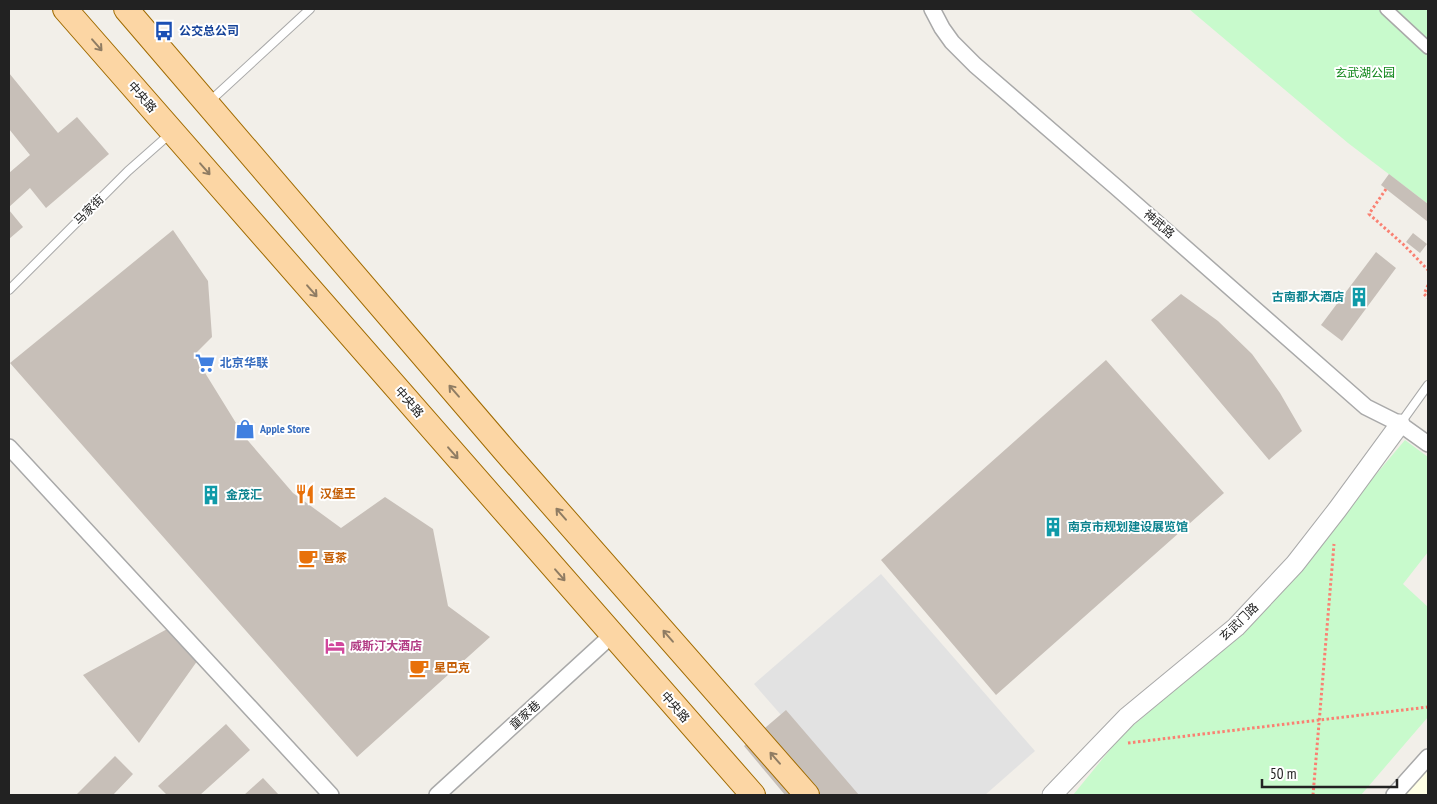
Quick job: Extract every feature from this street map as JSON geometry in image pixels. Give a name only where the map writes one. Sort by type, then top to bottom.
[{"type":"main road","name":"中央路","points":[[65,9],[753,795]]},
{"type":"main road","points":[[126,9],[505,451],[807,795]]},
{"type":"street","name":"神武路","points":[[932,9],[952,42],[975,65],[1366,407],[1400,424],[1428,444]]},
{"type":"street","points":[[1386,9],[1428,48]]},
{"type":"street","name":"玄武门路","points":[[1052,795],[1127,717],[1236,627],[1295,564],[1400,424]]},
{"type":"street","points":[[9,447],[331,795]]},
{"type":"street","name":"童家巷","points":[[437,795],[612,634]]},
{"type":"street","points":[[1394,795],[1428,757]]},
{"type":"lane","points":[[208,103],[310,9]]},
{"type":"lane","name":"马家街","points":[[9,290],[128,171],[172,132]]},
{"type":"lane","points":[[1400,424],[1428,385]]},
{"type":"path","points":[[1386,189],[1369,214],[1404,245],[1428,270]]},
{"type":"path","points":[[1428,286],[1424,294],[1428,298]]},
{"type":"path","points":[[1313,795],[1337,510]]},
{"type":"path","points":[[1098,747],[1428,706]]},
{"type":"shaded area","points":[[881,574],[1035,751],[985,795],[851,795],[754,684]]},
{"type":"shaded area","points":[[1428,757],[1428,795],[1404,795],[1399,790]]},
{"type":"green space","name":"玄武湖公园","points":[[1189,9],[1428,9],[1428,204],[1348,143]]},
{"type":"green space","points":[[1405,440],[1428,457],[1428,552],[1403,584],[1428,607],[1428,717],[1361,795],[1073,795],[1122,735],[1244,631]]},
{"type":"building","points":[[9,73],[58,133],[77,117],[109,154],[46,208],[30,188],[9,207],[9,173],[30,155],[9,129]]},
{"type":"building","points":[[1389,174],[1428,204],[1428,222],[1381,185]]},
{"type":"building","points":[[9,210],[23,227],[9,239]]},
{"type":"building","name":"金茂汇","points":[[173,230],[208,281],[212,337],[194,355],[244,436],[293,493],[341,528],[385,497],[433,529],[448,606],[490,637],[357,757],[10,363]]},
{"type":"building","points":[[1413,233],[1427,244],[1420,253],[1406,242]]},
{"type":"building","name":"古南都大酒店","points":[[1376,252],[1396,268],[1342,341],[1321,325]]},
{"type":"building","points":[[1181,294],[1218,321],[1252,354],[1280,393],[1302,431],[1269,460],[1151,320]]},
{"type":"building","name":"南京市规划建设展览馆","points":[[1106,360],[1224,493],[996,695],[881,560]]},
{"type":"building","points":[[180,622],[205,650],[139,743],[83,675]]},
{"type":"building","points":[[786,710],[859,795],[785,795],[744,746]]},
{"type":"building","points":[[226,724],[250,750],[200,795],[167,795],[158,786]]},
{"type":"building","points":[[115,756],[133,774],[113,795],[76,795]]},
{"type":"building","points":[[263,778],[279,795],[244,795]]},
{"type":"place","name":"公交总公司","points":[[164,31]]},
{"type":"place","name":"古南都大酒店","points":[[1359,297]]},
{"type":"place","name":"北京华联","points":[[205,363]]},
{"type":"place","name":"Apple Store","points":[[245,429]]},
{"type":"place","name":"汉堡王","points":[[305,494]]},
{"type":"place","name":"金茂汇","points":[[211,495]]},
{"type":"place","name":"南京市规划建设展览馆","points":[[1053,527]]},
{"type":"place","name":"喜茶","points":[[308,558]]},
{"type":"place","name":"威斯汀大酒店","points":[[335,646]]},
{"type":"place","name":"星巴克","points":[[419,668]]}]
